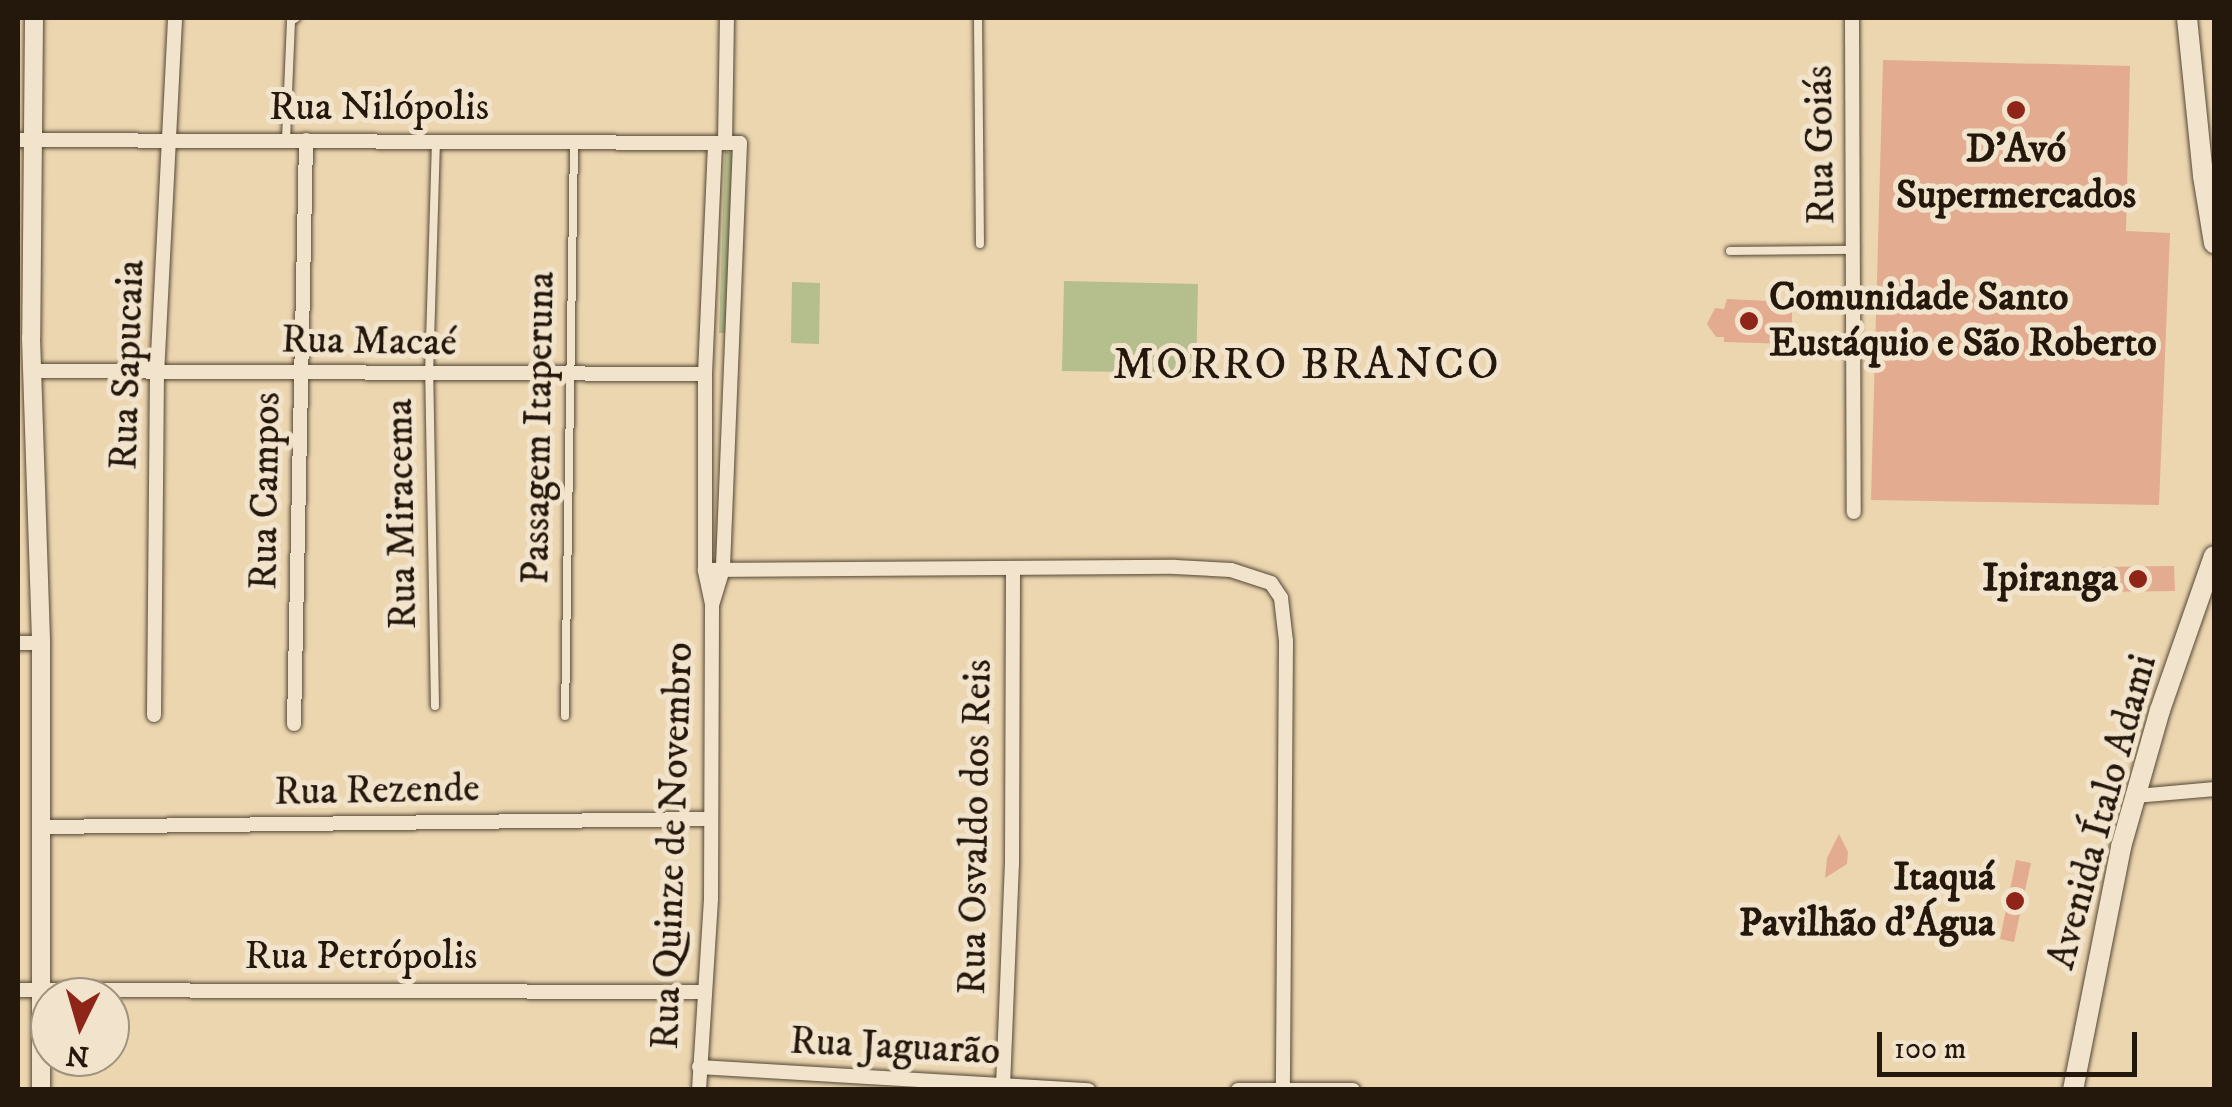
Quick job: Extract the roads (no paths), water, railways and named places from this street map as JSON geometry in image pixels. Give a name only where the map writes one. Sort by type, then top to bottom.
[{"type":"main road","points":[[2187,18],[2214,243]]},
{"type":"main road","name":"Avenida Ítalo Adami","points":[[2072,1090],[2100,942],[2136,796],[2160,710],[2214,556]]},
{"type":"street","points":[[34,18],[24,140],[24,338],[33,371],[41,643],[40,977]]},
{"type":"street","name":"Rua Sapucaia","points":[[154,715],[157,375],[175,18]]},
{"type":"street","name":"Rua Quinze de Novembro","points":[[712,604],[723,570],[733,346],[727,18]]},
{"type":"street","name":"Rua Goiás","points":[[1852,18],[1854,512]]},
{"type":"street","name":"Rua Nilópolis","points":[[24,140],[727,143]]},
{"type":"street","name":"Rua Campos","points":[[294,724],[306,140]]},
{"type":"street","name":"Rua Quinze de Novembro","points":[[698,1090],[711,819],[712,604],[704,570],[705,374],[727,143]]},
{"type":"street","points":[[707,345],[733,346]]},
{"type":"street","name":"Rua Macaé","points":[[33,371],[157,375],[705,374]]},
{"type":"street","points":[[704,570],[1194,568],[1243,572],[1272,583],[1281,598],[1286,641],[1283,1088]]},
{"type":"street","name":"Rua Osvaldo dos Reis","points":[[1002,1086],[1012,864],[1013,570]]},
{"type":"street","points":[[18,642],[41,643]]},
{"type":"street","points":[[2136,796],[2214,790]]},
{"type":"street","name":"Rua Rezende","points":[[43,828],[711,819]]},
{"type":"street","name":"Rua Petrópolis","points":[[130,990],[705,992]]},
{"type":"street","name":"Rua Jaguarão","points":[[699,1067],[975,1088],[1088,1090]]},
{"type":"street","points":[[1238,1090],[1353,1090]]},
{"type":"lane","points":[[286,140],[292,21],[296,18]]},
{"type":"lane","points":[[978,18],[980,244]]},
{"type":"lane","name":"Passagem Itaperuna","points":[[565,716],[574,140]]},
{"type":"lane","name":"Rua Miracema","points":[[435,706],[429,376],[436,141]]},
{"type":"lane","points":[[1730,252],[1854,250]]},
{"type":"place","name":"D'Avó Supermercados","points":[[2016,110]]},
{"type":"place","name":"Comunidade Santo Eustáquio e São Roberto","points":[[1749,321]]},
{"type":"place","name":"Ipiranga","points":[[2138,579]]},
{"type":"place","name":"Itaquá Pavilhão d'Água","points":[[2015,901]]},
{"type":"district","name":"MORRO BRANCO","points":[[1307,366]]}]
